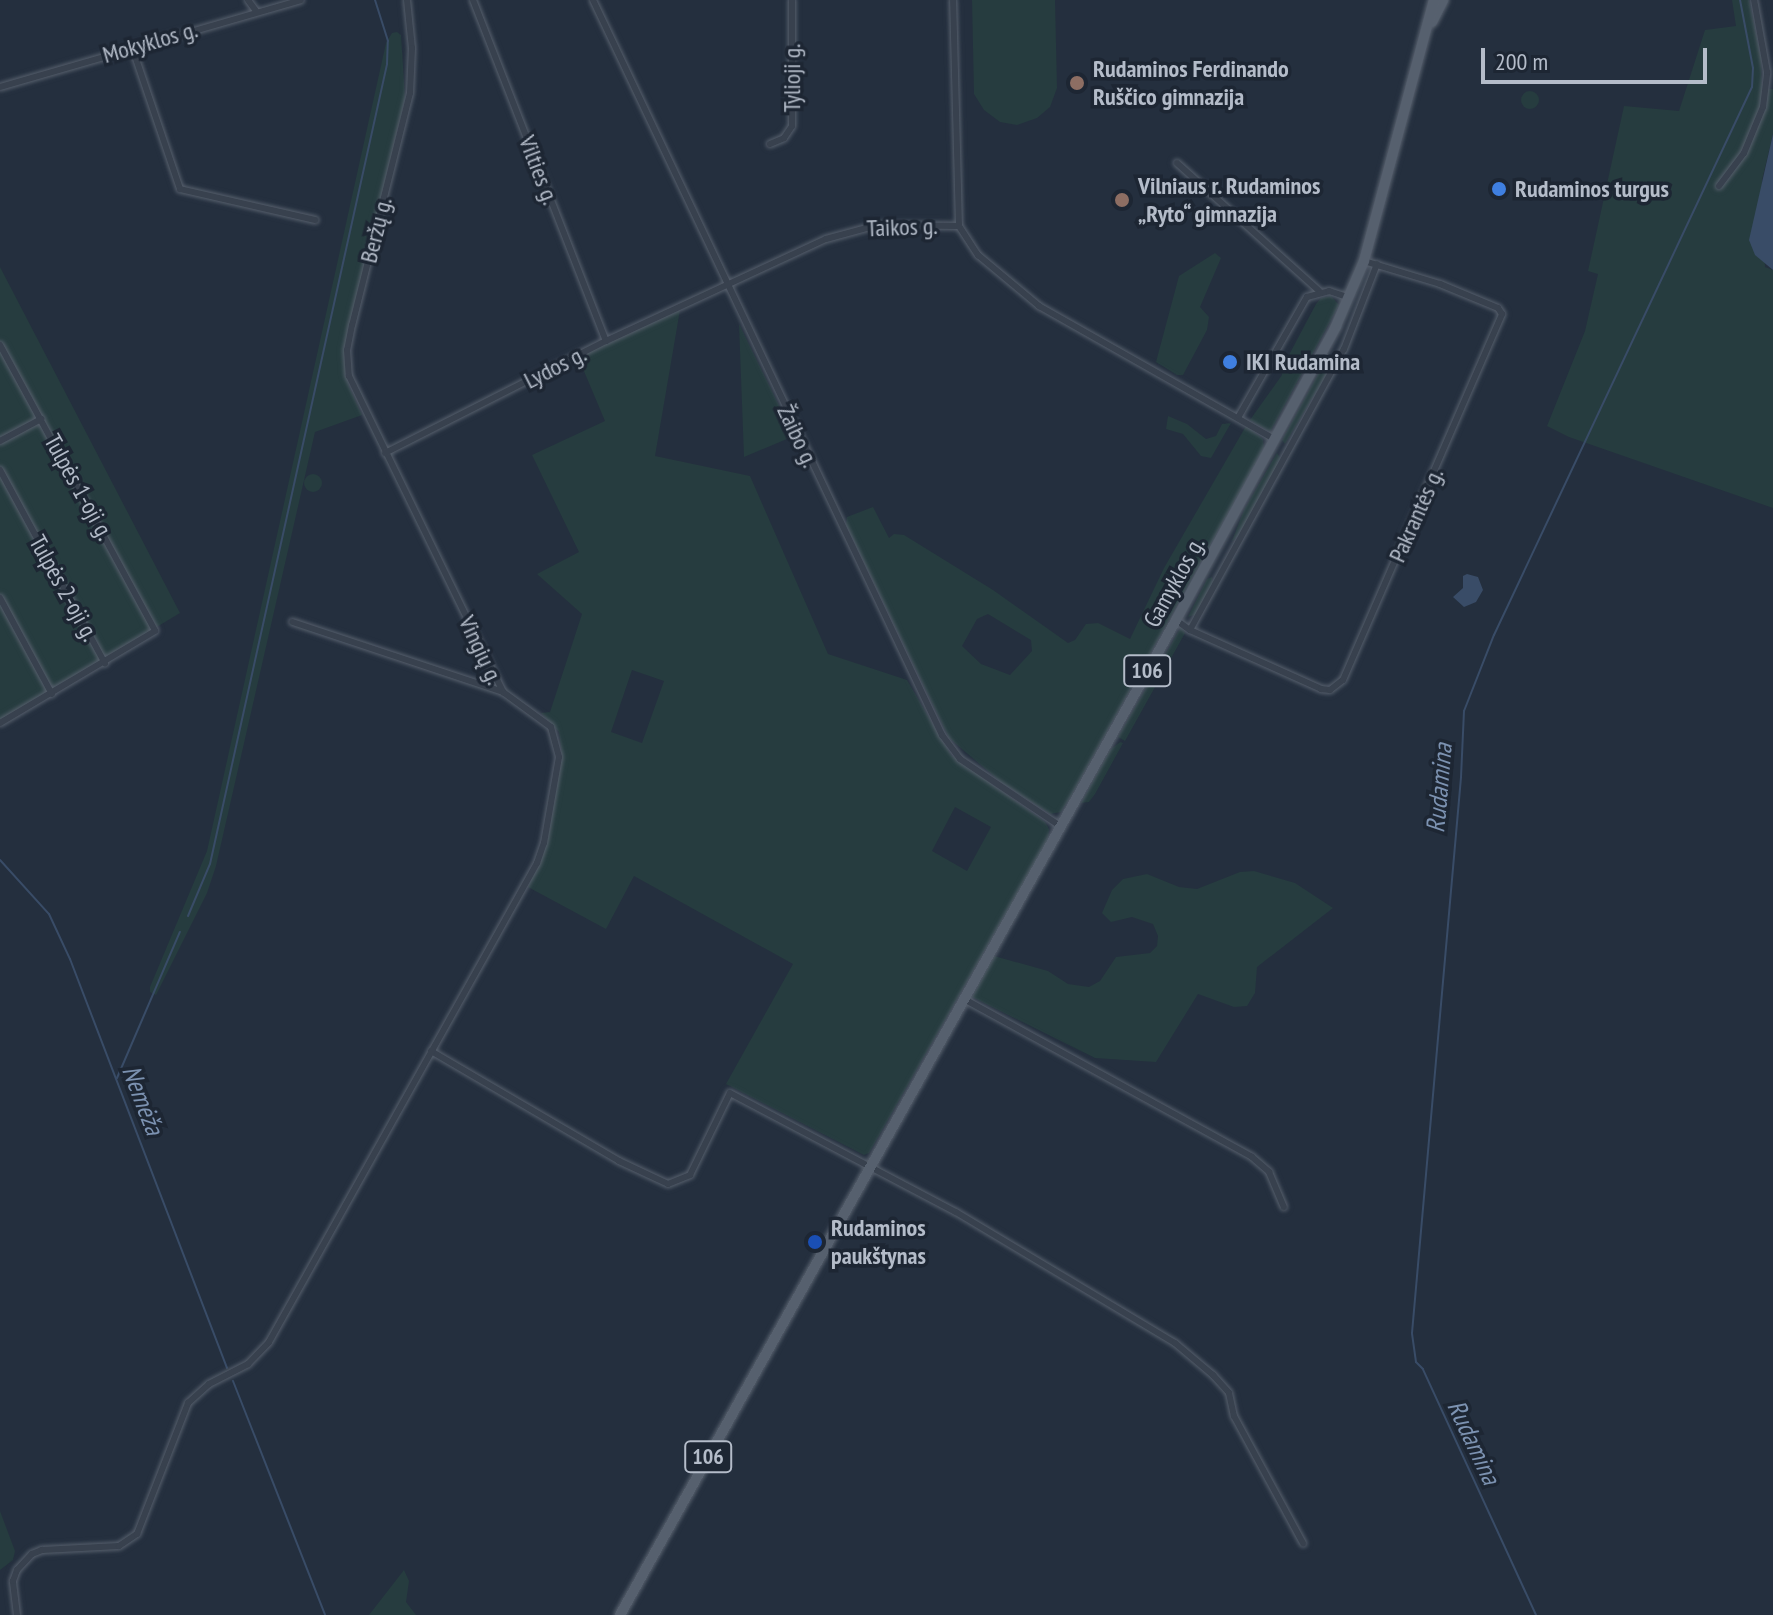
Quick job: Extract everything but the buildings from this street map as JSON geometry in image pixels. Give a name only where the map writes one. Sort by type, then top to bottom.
[{"type":"main road","name":"Gamyklos g.","points":[[871,1165],[1176,620],[1350,298],[1364,261],[1434,0]]},
{"type":"main road","name":"Gamyklos g.","points":[[1425,34],[1443,0]]},
{"type":"main road","name":"106","points":[[620,1615],[871,1165]]},
{"type":"street","points":[[248,0],[256,11]]},
{"type":"street","name":"Mokyklos g.","points":[[1,85],[301,0]]},
{"type":"street","name":"Beržų g.","points":[[385,453],[353,386],[347,350],[410,93],[412,48],[407,0]]},
{"type":"street","name":"Vilties g.","points":[[473,0],[606,341]]},
{"type":"street","name":"Žaibo g.","points":[[593,0],[942,735],[960,759],[1060,826]]},
{"type":"street","name":"Tylioji g.","points":[[770,144],[784,138],[792,126],[792,0]]},
{"type":"street","name":"Taikos g.","points":[[726,284],[846,231],[878,225],[959,226],[953,0]]},
{"type":"street","points":[[1719,186],[1744,153],[1763,107],[1767,72],[1754,0]]},
{"type":"street","points":[[132,47],[180,189],[315,220]]},
{"type":"street","points":[[1177,163],[1319,291],[1350,298]]},
{"type":"street","points":[[959,226],[978,255],[1039,306],[1239,416],[1274,439]]},
{"type":"street","name":"Pakrantės g.","points":[[1176,620],[1190,630],[1321,689],[1330,690],[1343,680],[1502,314],[1498,308],[1449,287],[1364,261]]},
{"type":"street","points":[[1190,630],[1344,349],[1377,264]]},
{"type":"street","name":"Lydos g.","points":[[385,453],[726,284]]},
{"type":"street","points":[[1239,416],[1305,299],[1319,291]]},
{"type":"street","name":"Tulpės 1-oji g.","points":[[0,345],[155,631],[105,663]]},
{"type":"street","points":[[0,441],[41,419]]},
{"type":"street","name":"Vingių g.","points":[[385,453],[503,692]]},
{"type":"street","name":"Tulpės 2-oji g.","points":[[0,470],[105,663]]},
{"type":"street","points":[[0,598],[52,694]]},
{"type":"street","name":"Vingių g.","points":[[292,622],[503,692]]},
{"type":"street","points":[[0,723],[105,663]]},
{"type":"street","points":[[17,1615],[13,1581],[17,1570],[32,1554],[42,1550],[119,1546],[137,1534],[188,1403],[209,1384],[248,1364],[269,1342],[537,863],[544,843],[559,757],[556,735],[551,727],[503,692]]},
{"type":"street","points":[[964,999],[1252,1157],[1269,1172],[1284,1207]]},
{"type":"street","points":[[431,1051],[606,1153],[668,1184],[690,1175],[730,1093],[871,1165],[1045,1262],[1175,1343],[1213,1375],[1229,1393],[1234,1416],[1303,1543]]},
{"type":"green space","points":[[972,0],[1055,0],[1057,88],[1050,107],[1037,118],[1017,125],[1000,122],[984,110],[974,94]]},
{"type":"green space","points":[[1732,0],[1749,0],[1761,57],[1762,89],[1773,89],[1773,134],[1762,180],[1765,267],[1773,270],[1773,508],[1569,437],[1547,426],[1585,331],[1598,274],[1588,271],[1624,106],[1679,111],[1705,30],[1736,26]]},
{"type":"green space","points":[[392,33],[401,35],[405,98],[345,350],[348,384],[362,415],[315,432],[216,866],[207,893],[156,995],[150,992],[150,987],[207,851],[386,43]]},
{"type":"green space","points":[[1530,91],[1539,100],[1530,109],[1521,100]]},
{"type":"green space","points":[[1215,253],[1221,258],[1200,307],[1209,317],[1207,330],[1183,375],[1177,375],[1156,362],[1179,276]]},
{"type":"green space","points":[[0,267],[180,613],[0,721]]},
{"type":"green space","points":[[1331,296],[1339,305],[1270,432],[1250,420],[1282,375],[1281,370],[1316,304],[1321,298]]},
{"type":"green space","points":[[680,310],[655,456],[750,476],[828,654],[907,680],[951,755],[1045,822],[1049,829],[1048,840],[869,1153],[864,1155],[726,1084],[793,964],[634,876],[606,929],[528,887],[547,844],[562,755],[559,732],[541,713],[550,712],[582,614],[537,574],[579,552],[532,455],[605,421],[578,357]],"holes":[[[632,670],[664,681],[642,743],[611,732]],[[955,807],[991,827],[967,871],[932,851]]]},
{"type":"green space","points":[[739,324],[794,436],[744,457]]},
{"type":"green space","points":[[1333,355],[1334,362],[1285,444],[1282,440],[1328,356]]},
{"type":"green space","points":[[1168,416],[1187,424],[1206,439],[1216,436],[1222,424],[1231,423],[1211,458],[1201,456],[1183,434],[1166,429]]},
{"type":"green space","points":[[1246,426],[1263,439],[1264,448],[1073,793],[1061,812],[1050,814],[1002,783],[949,738],[846,525],[847,517],[873,507],[889,538],[894,534],[904,535],[993,590],[1068,643],[1075,640],[1086,624],[1098,623],[1130,639],[1164,568]],"holes":[[[988,614],[1031,640],[1032,651],[1010,675],[981,664],[962,646],[977,619]]]},
{"type":"green space","points":[[1277,453],[1281,459],[1240,535],[1232,541],[1244,510]]},
{"type":"green space","points":[[313,474],[322,483],[313,492],[304,483]]},
{"type":"green space","points":[[1212,577],[1213,586],[1197,614],[1188,617],[1207,579]]},
{"type":"green space","points":[[1181,627],[1185,633],[1125,741],[1118,737]]},
{"type":"green space","points":[[1123,743],[1095,794],[1089,802],[1081,803],[1110,750]]},
{"type":"green space","points":[[1254,871],[1295,883],[1333,908],[1257,967],[1255,993],[1247,1006],[1234,1007],[1198,994],[1156,1062],[1095,1058],[972,997],[994,956],[1048,971],[1068,984],[1089,987],[1100,981],[1116,957],[1150,953],[1157,946],[1158,936],[1153,924],[1132,917],[1111,922],[1102,913],[1112,890],[1123,879],[1147,874],[1179,887],[1197,889],[1240,872]]},
{"type":"green space","points":[[0,1511],[15,1551],[13,1560],[0,1570]]},
{"type":"green space","points":[[404,1570],[409,1581],[406,1602],[416,1615],[369,1615]]},
{"type":"water","points":[[1773,134],[1773,270],[1755,255],[1749,240]]},
{"type":"water","points":[[1463,576],[1478,577],[1483,590],[1476,602],[1464,607],[1453,597],[1463,588]]},
{"type":"waterway","points":[[188,916],[210,864],[387,64],[388,41],[375,0]]},
{"type":"waterway","name":"Rudamina","points":[[1536,1615],[1423,1369],[1416,1362],[1412,1333],[1461,777],[1464,711],[1494,635],[1752,87],[1753,68],[1740,0]]},
{"type":"waterway","name":"Nemėža","points":[[0,860],[49,914],[70,959],[227,1368]]},
{"type":"waterway","points":[[117,1078],[180,932]]},
{"type":"waterway","name":"Nemėža","points":[[233,1381],[325,1615]]},
{"type":"place","name":"Rudaminos Ferdinando Ruščico gimnazija","points":[[1077,83]]},
{"type":"place","name":"Rudaminos turgus","points":[[1499,189]]},
{"type":"place","name":"Vilniaus r. Rudaminos „Ryto“ gimnazija","points":[[1122,200]]},
{"type":"place","name":"IKI Rudamina","points":[[1230,362]]},
{"type":"place","name":"Rudaminos paukštynas","points":[[815,1242]]}]
